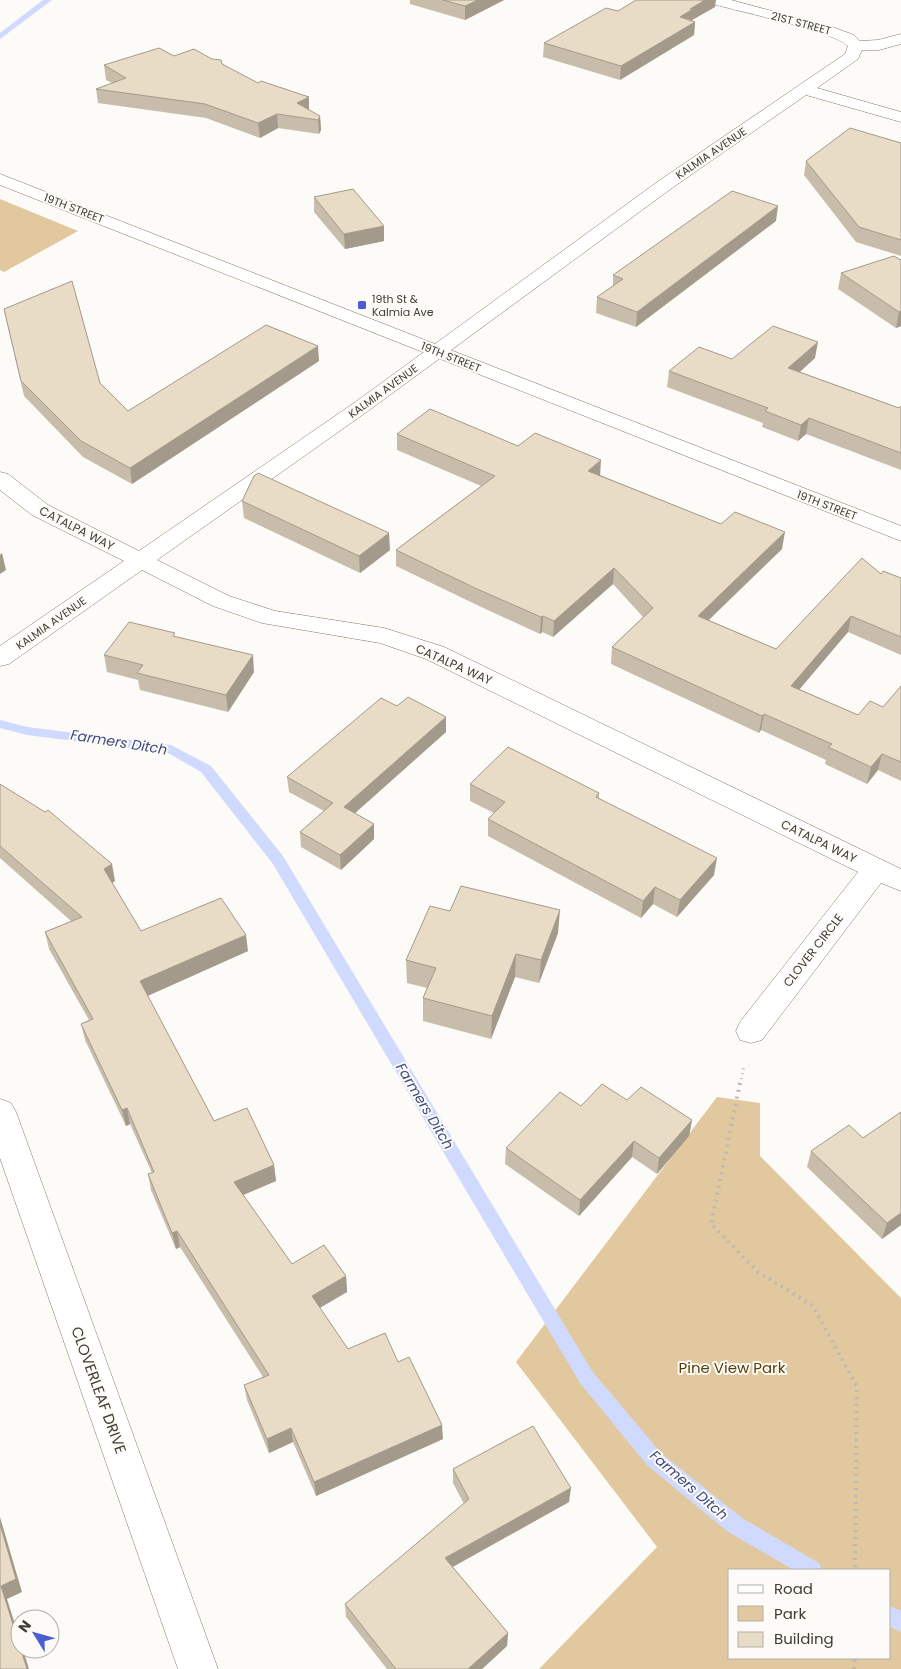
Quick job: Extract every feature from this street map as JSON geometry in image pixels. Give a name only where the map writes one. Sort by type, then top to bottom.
[{"type":"street","name":"21ST STREET","points":[[714,0],[830,30],[849,38],[856,46]]},
{"type":"street","points":[[856,46],[879,45],[901,39]]},
{"type":"street","name":"KALMIA AVENUE","points":[[0,658],[353,413],[666,184],[852,56],[856,46]]},
{"type":"street","points":[[804,89],[901,117]]},
{"type":"street","name":"19TH STREET","points":[[0,180],[901,534]]},
{"type":"street","name":"CATALPA WAY","points":[[0,479],[40,510],[221,601],[271,618],[384,636],[435,653],[889,875]]},
{"type":"street","name":"CLOVER CIRCLE","points":[[751,1031],[889,875]]},
{"type":"street","name":"CLOVERLEAF DRIVE","points":[[0,1112],[198,1669]]},
{"type":"path","points":[[751,1031],[711,1224],[758,1272],[813,1306],[857,1387],[854,1569]]},
{"type":"green space","points":[[0,199],[78,231],[4,272],[0,270]]},
{"type":"green space","name":"Pine View Park","points":[[717,1097],[760,1103],[760,1156],[901,1298],[901,1669],[539,1669],[657,1547],[516,1362]]},
{"type":"building","points":[[443,0],[478,0],[465,6]]},
{"type":"building","points":[[636,0],[705,0],[680,17],[695,22],[621,66],[544,43],[606,8],[618,11]]},
{"type":"building","points":[[159,48],[174,56],[194,49],[212,59],[221,60],[222,64],[258,83],[261,81],[309,97],[297,103],[320,116],[318,120],[277,114],[258,123],[205,104],[96,89],[126,78],[104,65]]},
{"type":"building","points":[[850,128],[901,143],[901,240],[859,227],[806,161]]},
{"type":"building","points":[[353,189],[384,226],[344,234],[314,197]]},
{"type":"building","points":[[732,191],[778,206],[637,312],[597,297],[623,279],[613,275]]},
{"type":"building","points":[[894,256],[901,260],[901,311],[899,312],[841,273]]},
{"type":"building","points":[[72,281],[100,383],[128,411],[266,325],[318,346],[130,468],[81,441],[21,381],[4,309]]},
{"type":"building","points":[[773,326],[818,342],[788,368],[899,408],[901,406],[901,453],[809,418],[801,425],[765,411],[768,408],[669,371],[699,347],[732,359]]},
{"type":"building","points":[[430,409],[518,446],[535,433],[601,460],[588,471],[721,524],[735,512],[785,532],[698,616],[776,649],[862,558],[881,574],[883,571],[901,578],[901,637],[851,616],[791,686],[858,715],[870,701],[883,707],[901,686],[901,762],[882,754],[871,767],[828,747],[832,744],[764,714],[762,716],[612,647],[653,608],[614,568],[554,621],[477,589],[396,550],[495,476],[397,434]]},
{"type":"building","points":[[258,473],[389,533],[359,556],[242,501],[254,476]]},
{"type":"building","points":[[129,622],[175,633],[173,636],[253,655],[226,695],[137,673],[143,665],[104,655]]},
{"type":"building","points":[[408,697],[446,717],[344,807],[374,824],[340,855],[300,832],[333,803],[287,777],[381,698],[397,706]]},
{"type":"building","points":[[508,747],[599,793],[596,797],[717,858],[680,900],[655,887],[643,901],[488,819],[505,802],[470,784]]},
{"type":"building","points":[[0,784],[45,812],[48,810],[112,864],[104,869],[141,931],[221,898],[246,935],[140,981],[214,1121],[247,1108],[274,1165],[234,1182],[292,1264],[324,1245],[346,1276],[312,1296],[348,1349],[385,1333],[398,1362],[409,1357],[442,1425],[314,1482],[291,1428],[267,1439],[244,1385],[269,1375],[177,1231],[172,1233],[148,1174],[154,1172],[127,1108],[122,1110],[81,1024],[93,1019],[45,932],[82,917],[0,846]]},
{"type":"building","points":[[461,886],[560,910],[541,960],[516,954],[492,1016],[423,998],[436,968],[406,960],[430,906],[450,911]]},
{"type":"building","points":[[602,1084],[627,1100],[641,1087],[692,1120],[659,1158],[634,1141],[580,1200],[506,1148],[560,1092],[581,1106]]},
{"type":"building","points":[[901,1112],[901,1213],[887,1223],[811,1151],[849,1125],[863,1138]]},
{"type":"building","points":[[533,1426],[571,1488],[445,1558],[508,1633],[468,1669],[396,1669],[345,1604],[469,1499],[453,1469]]},
{"type":"building","points":[[0,1524],[16,1579],[1,1586],[10,1615],[10,1659],[24,1659],[27,1669],[0,1669]]},
{"type":"waterway","name":"Farmers Ditch","points":[[0,37],[48,0]]},
{"type":"waterway","name":"Farmers Ditch","points":[[0,724],[27,731],[171,749],[206,769],[278,860],[586,1377],[654,1459],[735,1525],[810,1569]]},
{"type":"waterway","name":"Farmers Ditch","points":[[891,1617],[901,1622]]},
{"type":"place","name":"19th St & Kalmia Ave","points":[[362,305]]}]
